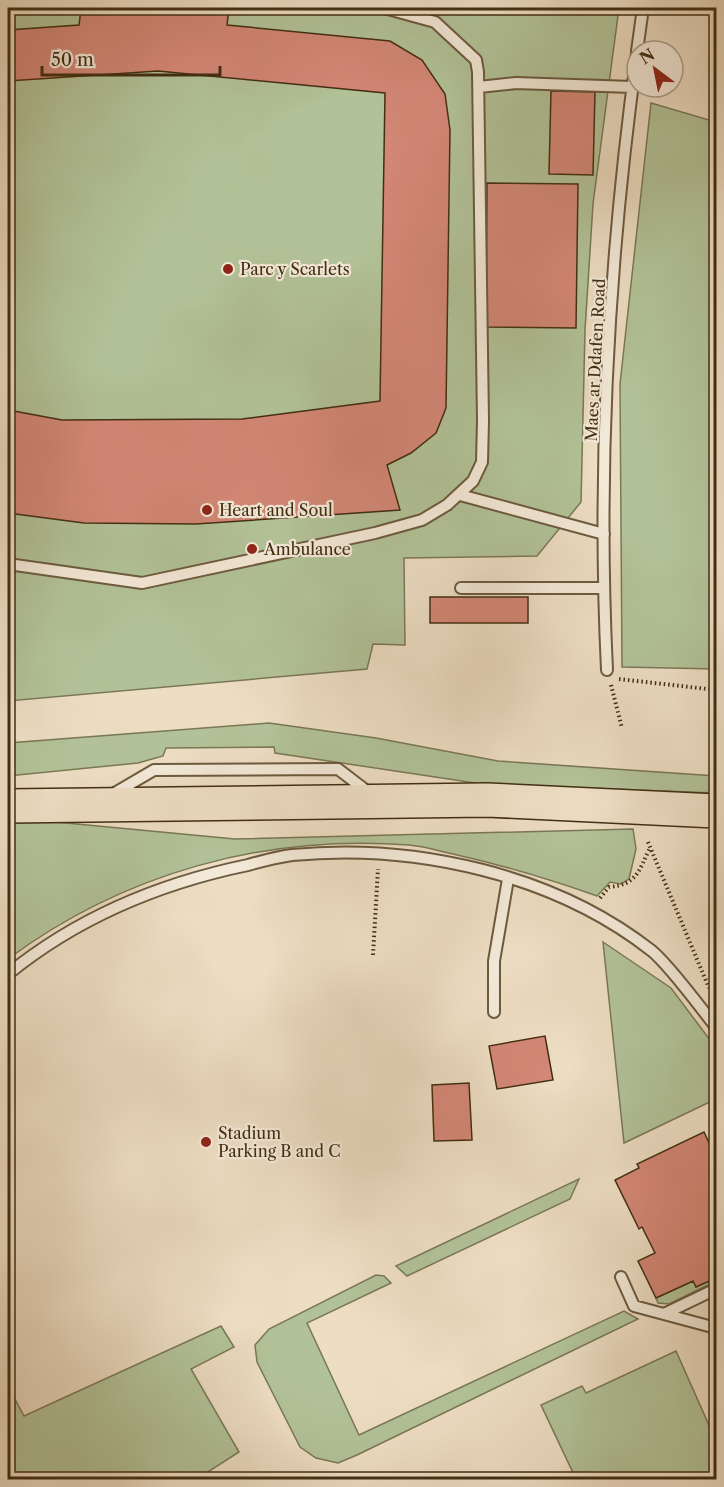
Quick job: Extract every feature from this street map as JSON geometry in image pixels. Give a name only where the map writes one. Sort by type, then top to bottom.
[{"type":"main road","points":[[8,806],[97,803],[487,800],[717,811]]},
{"type":"lane","points":[[8,564],[142,584],[413,523],[431,515],[460,495],[473,481],[482,462],[479,87],[476,60],[435,22],[384,8]]},
{"type":"lane","name":"Maes ar Ddafen Road","points":[[639,39],[643,8]]},
{"type":"lane","points":[[479,87],[516,83],[625,87]]},
{"type":"lane","name":"Maes ar Ddafen Road","points":[[608,674],[603,588],[605,391],[631,99]]},
{"type":"lane","points":[[460,495],[604,534]]},
{"type":"lane","points":[[461,588],[603,588]]},
{"type":"lane","points":[[8,974],[35,952],[94,916],[197,875],[292,855],[380,854],[437,860],[508,879],[552,894],[590,911],[653,952],[717,1027]]},
{"type":"lane","points":[[494,1012],[494,961],[508,879]]},
{"type":"lane","points":[[621,1277],[634,1306],[717,1328]]},
{"type":"lane","points":[[664,1314],[717,1289]]},
{"type":"path","points":[[622,728],[608,674],[717,690]]},
{"type":"path","points":[[648,842],[711,992]]},
{"type":"path","points":[[590,911],[609,887],[622,886],[633,880],[651,847]]},
{"type":"path","points":[[373,955],[380,854]]},
{"type":"green space","points":[[8,8],[619,8],[593,204],[585,330],[581,502],[537,556],[404,558],[405,645],[373,644],[367,669],[8,701]]},
{"type":"green space","points":[[651,103],[716,122],[716,669],[622,667],[620,384]]},
{"type":"green space","points":[[269,723],[376,738],[498,761],[716,776],[716,793],[482,784],[275,753],[274,747],[166,748],[163,756],[138,763],[8,776],[8,743]]},
{"type":"green space","points":[[24,819],[235,839],[633,829],[636,849],[629,879],[621,884],[610,882],[597,896],[471,858],[414,846],[355,843],[302,846],[249,854],[198,866],[148,882],[99,903],[53,929],[8,959],[8,820]]},
{"type":"green space","points":[[603,942],[671,988],[716,1048],[716,1099],[624,1143]]},
{"type":"green space","points":[[579,1179],[570,1199],[407,1276],[396,1266]]},
{"type":"green space","points":[[376,1275],[384,1276],[391,1283],[307,1323],[359,1435],[624,1311],[638,1319],[357,1455],[338,1463],[316,1458],[300,1447],[257,1362],[255,1345],[269,1329]]},
{"type":"green space","points":[[716,1278],[716,1281],[669,1304],[658,1303],[656,1298],[693,1281],[696,1287]]},
{"type":"green space","points":[[221,1326],[234,1347],[191,1369],[239,1452],[197,1479],[8,1479],[8,1386],[24,1416]]},
{"type":"green space","points":[[676,1351],[716,1441],[716,1479],[576,1479],[541,1405],[582,1386],[586,1393]]},
{"type":"building","points":[[81,9],[229,9],[227,25],[390,41],[422,60],[445,94],[450,130],[446,408],[436,433],[411,453],[387,465],[400,510],[196,524],[84,523],[8,513],[8,410],[62,420],[242,419],[380,401],[385,93],[158,71],[8,81],[8,30],[79,25]]},
{"type":"building","points":[[551,91],[595,92],[593,175],[549,174]]},
{"type":"building","points":[[487,183],[578,184],[576,328],[486,327]]},
{"type":"building","points":[[430,597],[528,597],[528,623],[430,623]]},
{"type":"building","points":[[545,1036],[553,1080],[497,1089],[489,1046]]},
{"type":"building","points":[[469,1083],[472,1140],[434,1141],[432,1085]]},
{"type":"building","points":[[704,1132],[716,1158],[716,1278],[696,1287],[693,1281],[656,1298],[638,1261],[655,1253],[642,1227],[639,1229],[615,1180],[639,1168],[637,1164]]},
{"type":"place","name":"Parc y Scarlets","points":[[228,269]]},
{"type":"place","name":"Heart and Soul","points":[[207,510]]},
{"type":"place","name":"Ambulance","points":[[252,549]]},
{"type":"place","name":"Stadium Parking B and C","points":[[206,1142]]}]
